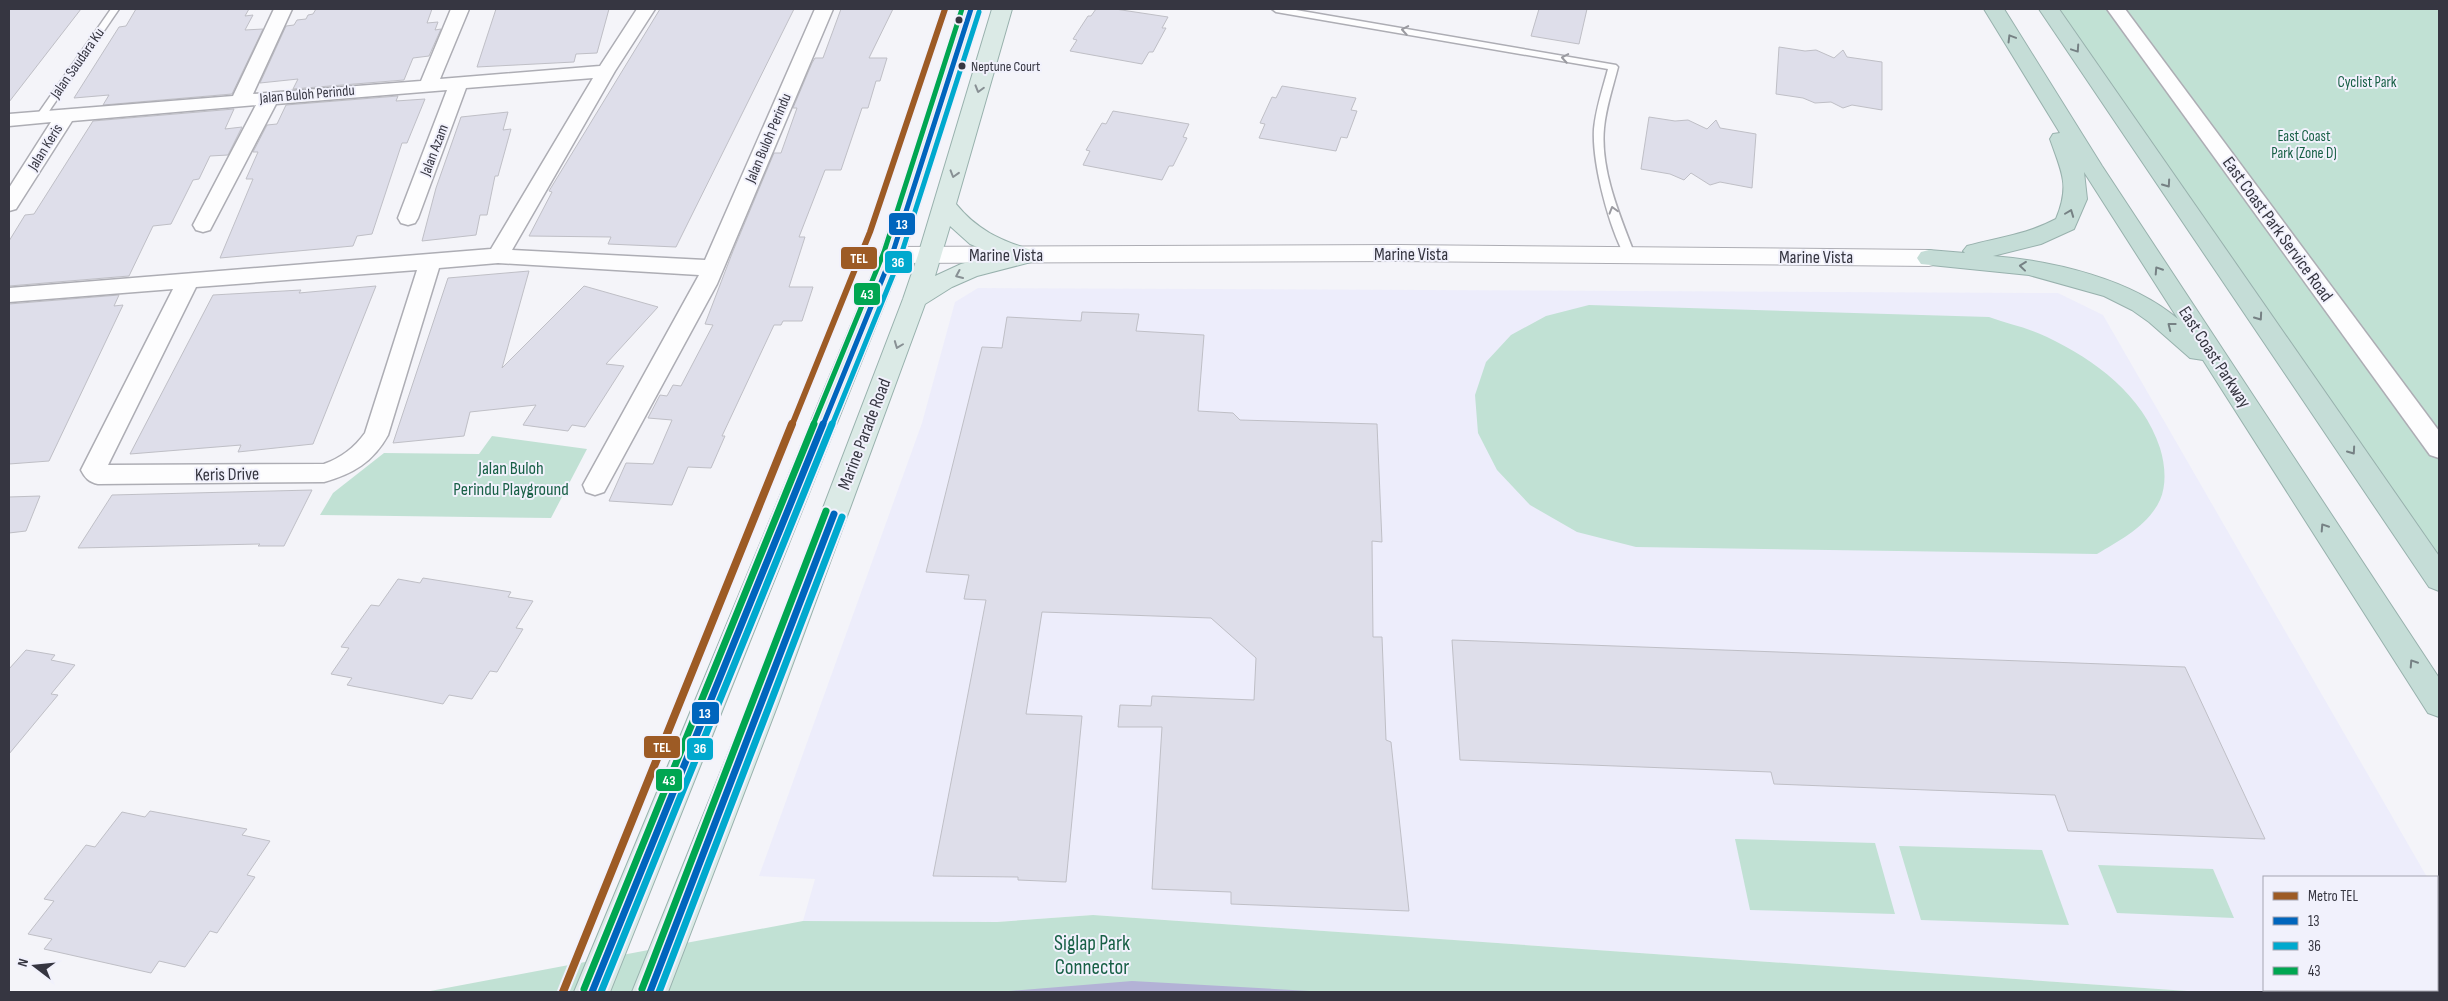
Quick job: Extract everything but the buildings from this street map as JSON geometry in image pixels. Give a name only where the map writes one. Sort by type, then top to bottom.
[{"type":"highway","name":"East Coast Parkway","points":[[1994,9],[2045,94],[2439,704]]},
{"type":"highway","points":[[2049,9],[2439,579]]},
{"type":"highway","points":[[1929,258],[2011,246],[2041,237],[2066,224],[2076,199],[2074,176],[2045,94]]},
{"type":"highway","points":[[1929,258],[2029,267],[2112,290],[2141,304],[2158,316],[2178,332],[2232,384]]},
{"type":"main road","points":[[592,992],[892,255],[971,9]]},
{"type":"main road","name":"Marine Parade Road","points":[[650,992],[770,685],[915,299],[945,205],[1002,9]]},
{"type":"main road","points":[[945,205],[962,228],[979,241],[1023,256]]},
{"type":"main road","points":[[915,299],[969,270],[1023,256]]},
{"type":"street","points":[[241,100],[283,9]]},
{"type":"street","points":[[429,84],[460,9]]},
{"type":"street","points":[[498,256],[606,71],[646,9]]},
{"type":"street","name":"Jalan Buloh Perindu","points":[[595,485],[706,284],[824,9]]},
{"type":"street","name":"East Coast Park Service Road","points":[[2116,9],[2439,449]]},
{"type":"street","name":"Jalan Buloh Perindu","points":[[9,120],[429,84],[606,71]]},
{"type":"street","name":"Jalan Azam","points":[[408,218],[459,82]]},
{"type":"street","points":[[203,225],[269,98]]},
{"type":"street","name":"Jalan Keris","points":[[9,204],[65,116]]},
{"type":"street","name":"Marine Vista","points":[[892,255],[1023,256],[1398,253],[1929,258]]},
{"type":"street","points":[[9,295],[498,256],[712,268]]},
{"type":"street","name":"Keris Drive","points":[[188,281],[93,470],[98,475],[324,473],[341,469],[354,461],[367,450],[376,435],[431,260]]},
{"type":"lane","name":"Jalan Saudara Ku","points":[[40,118],[114,9]]},
{"type":"lane","points":[[1276,9],[1613,67],[1599,129],[1602,165],[1614,212],[1630,255]]},
{"type":"shaded area","points":[[978,288],[2058,293],[2103,315],[2426,876],[2263,876],[2263,991],[2438,991],[2438,897],[2439,992],[2202,992],[1093,915],[997,922],[803,921],[815,879],[759,876],[922,423],[955,302]]},
{"type":"green space","name":"East Coast Park (Zone D)","points":[[2049,9],[2439,9],[2439,578]]},
{"type":"green space","points":[[1589,305],[1989,317],[2026,329],[2065,346],[2099,368],[2115,381],[2142,412],[2152,429],[2163,461],[2164,487],[2160,500],[2155,509],[2133,532],[2097,554],[1636,547],[1577,532],[1530,505],[1497,470],[1478,433],[1475,395],[1486,362],[1511,335],[1546,316]]},
{"type":"green space","name":"Jalan Buloh Perindu Playground","points":[[492,436],[587,449],[551,518],[320,515],[333,493],[384,453],[479,454]]},
{"type":"green space","points":[[1735,839],[1875,843],[1895,914],[1750,910]]},
{"type":"green space","points":[[1899,846],[2042,850],[2069,925],[1921,920]]},
{"type":"green space","points":[[2098,865],[2213,869],[2234,918],[2117,913]]},
{"type":"green space","name":"Siglap Park Connector","points":[[1093,915],[2202,992],[425,992],[803,921],[997,922]]},
{"type":"water","points":[[1132,981],[1328,992],[997,992]]},
{"type":"metro line","name":"TEL","points":[[563,992],[870,232],[945,9]]},
{"type":"transit line","name":"43","points":[[584,989],[884,252],[962,9]]},
{"type":"transit line","name":"13","points":[[592,992],[892,255],[971,9]]},
{"type":"transit line","name":"36","points":[[601,992],[900,258],[979,12]]},
{"type":"transit line","name":"43","points":[[642,989],[826,511]]},
{"type":"transit line","name":"13","points":[[650,992],[834,514]]},
{"type":"transit line","name":"36","points":[[659,992],[842,517]]},
{"type":"place","name":"Neptune Court","points":[[962,66]]},
{"type":"park label","name":"Cyclist Park","points":[[2367,82]]}]
